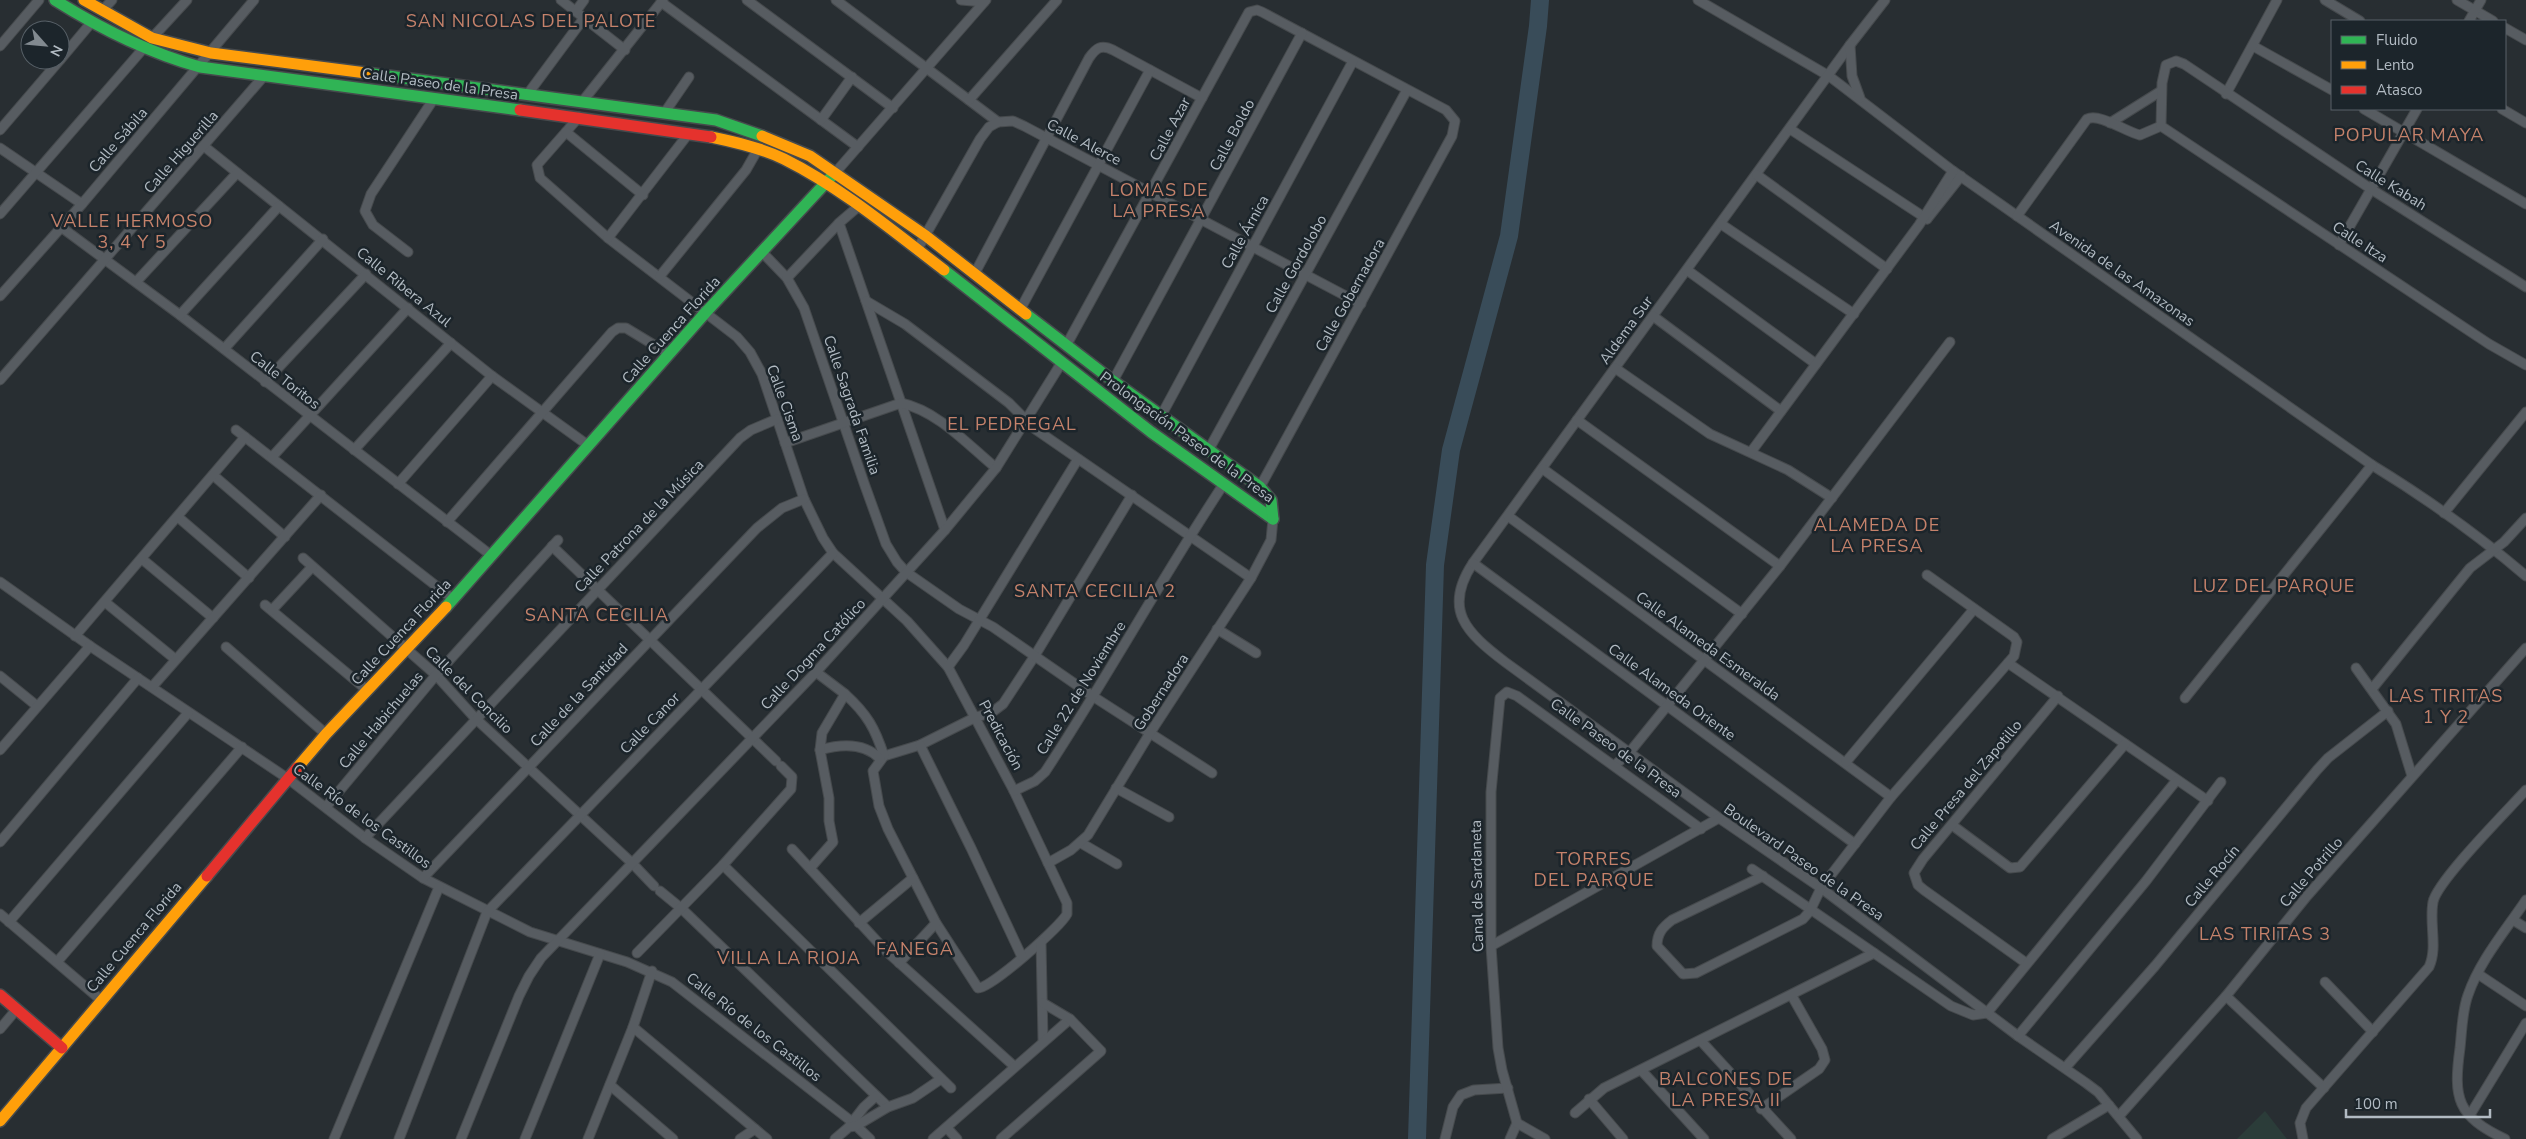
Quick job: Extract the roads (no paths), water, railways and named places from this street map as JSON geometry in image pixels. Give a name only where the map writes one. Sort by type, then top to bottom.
[{"type":"street","points":[[0,46],[39,0]]},
{"type":"street","name":"Calle Paseo de la Presa","points":[[55,0],[91,23],[142,50],[200,66],[434,100],[579,117],[689,133],[758,149],[783,158],[826,182]]},
{"type":"street","name":"Calle Paseo de la Presa","points":[[84,0],[152,38],[211,53],[664,112],[740,127],[803,153],[836,173]]},
{"type":"street","points":[[102,11],[112,0]]},
{"type":"street","points":[[152,38],[187,0]]},
{"type":"street","name":"Calle Sábila","points":[[0,296],[82,204],[254,0]]},
{"type":"street","points":[[561,0],[625,50]]},
{"type":"street","points":[[576,11],[584,0]]},
{"type":"street","points":[[747,0],[893,108]]},
{"type":"street","name":"Calle Alerce","points":[[836,0],[998,122],[1014,121],[1361,304]]},
{"type":"street","points":[[961,0],[985,1]]},
{"type":"street","points":[[969,100],[1057,0]]},
{"type":"street","name":"Avenida de las Amazonas","points":[[1698,0],[1829,76],[1957,174],[2372,465],[2444,512],[2493,548],[2526,576]]},
{"type":"street","name":"Aldema Sur","points":[[1460,606],[1461,582],[1473,564],[1757,176],[1850,45],[1885,0]]},
{"type":"street","points":[[2226,94],[2277,0]]},
{"type":"street","points":[[2325,0],[2358,20]]},
{"type":"street","points":[[2457,0],[2491,20]]},
{"type":"street","points":[[2470,20],[2481,0]]},
{"type":"street","points":[[582,102],[662,1],[858,147]]},
{"type":"street","points":[[836,173],[985,1]]},
{"type":"street","name":"Calle Azar","points":[[1067,344],[1245,17],[1253,10],[1257,10],[1302,33]]},
{"type":"street","points":[[527,95],[584,18]]},
{"type":"street","points":[[70,48],[91,23]]},
{"type":"street","points":[[2506,29],[2526,40]]},
{"type":"street","points":[[1302,33],[1408,90]]},
{"type":"street","name":"Calle Boldo","points":[[1113,380],[1302,33]]},
{"type":"street","points":[[1850,45],[1852,76],[1860,98]]},
{"type":"street","points":[[975,273],[1045,137],[1089,58],[1099,47],[1105,46],[1202,98]]},
{"type":"street","points":[[2253,46],[2331,89]]},
{"type":"street","points":[[0,214],[142,50]]},
{"type":"street","name":"Calle Árnica","points":[[1160,416],[1353,61]]},
{"type":"street","name":"Calle Kabah","points":[[2161,91],[2166,65],[2176,61],[2194,70],[2226,94],[2371,189],[2526,286]]},
{"type":"street","points":[[0,130],[51,70]]},
{"type":"street","points":[[1021,308],[1150,70]]},
{"type":"street","points":[[311,81],[326,79],[363,83],[370,74]]},
{"type":"street","name":"Calle Higuerilla","points":[[0,380],[205,147],[264,76]]},
{"type":"street","points":[[664,112],[689,77]]},
{"type":"street","points":[[820,120],[852,77]]},
{"type":"street","points":[[384,92],[384,86],[389,81],[425,86],[435,83]]},
{"type":"street","name":"Calle Gobernadora","points":[[1260,487],[1452,136],[1455,121],[1451,115],[1408,90]]},
{"type":"street","name":"Calle Gordolobo","points":[[1208,451],[1408,90]]},
{"type":"street","points":[[2110,122],[2161,91]]},
{"type":"street","points":[[2017,216],[2087,119],[2090,117],[2110,122],[2140,135],[2161,126],[2161,91]]},
{"type":"street","points":[[408,252],[373,224],[365,212],[371,194],[434,100]]},
{"type":"street","points":[[2366,110],[2526,204]]},
{"type":"street","points":[[2339,245],[2416,110]]},
{"type":"street","points":[[2504,110],[2526,123]]},
{"type":"street","points":[[579,117],[566,132],[643,195]]},
{"type":"street","points":[[917,250],[980,139],[989,128],[998,122]]},
{"type":"street","name":"Calle Itza","points":[[2161,126],[2489,344],[2526,365]]},
{"type":"street","points":[[1790,129],[1923,220]]},
{"type":"street","name":"Calle Cisma","points":[[566,132],[537,165],[537,172],[544,183],[608,238],[660,276],[737,337],[750,352],[762,374],[804,500],[833,553],[883,600]]},
{"type":"street","points":[[608,238],[689,133]]},
{"type":"street","name":"Calle Ribera Azul","points":[[205,147],[492,376],[590,446]]},
{"type":"street","points":[[0,148],[82,204]]},
{"type":"street","points":[[660,276],[746,170],[758,149]]},
{"type":"street","points":[[136,282],[237,173]]},
{"type":"street","name":"Calle Cuenca Florida","points":[[0,1120],[287,778],[366,690],[492,556],[706,312],[836,173]]},
{"type":"street","name":"Prolongación Paseo de la Presa","points":[[836,173],[926,236],[1160,416],[1260,487],[1271,500],[1273,519]]},
{"type":"street","points":[[1751,452],[1957,174]]},
{"type":"street","points":[[1757,176],[1887,269]]},
{"type":"street","name":"Prolongación Paseo de la Presa","points":[[826,182],[860,205],[1223,486],[1273,519]]},
{"type":"street","points":[[788,278],[839,223],[860,205]]},
{"type":"street","points":[[180,315],[279,206]]},
{"type":"street","points":[[839,223],[945,530]]},
{"type":"street","points":[[1721,224],[1854,314]]},
{"type":"street","name":"Calle Toritos","points":[[61,227],[180,315],[492,556]]},
{"type":"street","points":[[224,349],[323,240]]},
{"type":"street","name":"Calle Sagrada Familia","points":[[762,252],[788,278],[804,308],[886,544],[892,555],[906,572],[959,609],[993,628],[1094,697],[1212,773]]},
{"type":"street","points":[[1687,270],[1816,364]]},
{"type":"street","points":[[265,382],[366,274]]},
{"type":"street","points":[[866,301],[905,324],[1009,403],[1027,421],[1078,459],[1190,534],[1251,578]]},
{"type":"street","points":[[272,457],[408,308]]},
{"type":"street","points":[[1653,316],[1781,411]]},
{"type":"street","points":[[447,522],[612,332],[618,328],[634,331],[669,354]]},
{"type":"street","points":[[354,450],[451,342]]},
{"type":"street","points":[[1615,765],[1629,753],[1742,614],[1950,342]]},
{"type":"street","name":"Calle Dogma Católico","points":[[461,1139],[519,996],[529,976],[555,941],[816,672],[945,530],[996,468],[1062,362]]},
{"type":"street","points":[[1615,368],[1710,434],[1788,470],[1832,498]]},
{"type":"street","points":[[398,484],[492,376]]},
{"type":"street","points":[[785,444],[843,422],[902,403],[918,406],[996,468]]},
{"type":"street","points":[[2444,512],[2526,412]]},
{"type":"street","name":"Calle Patrona de la Música","points":[[364,838],[740,438],[751,430],[778,419]]},
{"type":"street","points":[[1577,420],[1780,566]]},
{"type":"street","points":[[236,430],[453,599]]},
{"type":"street","points":[[76,636],[246,437]]},
{"type":"street","points":[[948,667],[1078,459]]},
{"type":"street","points":[[2185,698],[2269,590],[2372,465]]},
{"type":"street","points":[[1543,469],[1742,614]]},
{"type":"street","points":[[213,475],[285,537]]},
{"type":"street","name":"Calle 22 de Noviembre","points":[[1014,791],[1035,781],[1045,772],[1094,697],[1190,534],[1223,486]]},
{"type":"street","points":[[152,688],[175,659],[321,495]]},
{"type":"street","points":[[1041,942],[984,988],[978,988],[973,983],[936,923],[912,878],[879,806],[873,771],[882,758],[920,745],[976,717],[991,713],[1003,704],[1034,657],[1132,496]]},
{"type":"street","name":"Calle de la Santidad","points":[[423,878],[770,516],[782,508],[804,500]]},
{"type":"street","name":"Calle Alameda Esmeralda","points":[[1508,516],[1703,660],[1846,762],[1891,798]]},
{"type":"street","points":[[178,518],[249,578]]},
{"type":"street","points":[[2372,689],[2470,568],[2510,536],[2526,518]]},
{"type":"street","name":"Gobernadora","points":[[1048,863],[1081,843],[1251,578],[1270,540],[1273,519]]},
{"type":"street","name":"Calle Habichuelas","points":[[326,807],[436,675],[555,543],[597,590]]},
{"type":"street","name":"Calle Canor","points":[[487,912],[833,553]]},
{"type":"street","name":"Calle del Concilio","points":[[304,558],[436,675],[475,718],[632,863],[657,889],[682,909],[888,1107]]},
{"type":"street","points":[[142,559],[213,618]]},
{"type":"street","name":"Calle Alameda Oriente","points":[[1473,564],[1855,844]]},
{"type":"street","points":[[312,567],[268,607],[366,690]]},
{"type":"street","points":[[1763,876],[1665,925],[1660,932],[1657,946],[1678,971],[1689,975],[1696,972],[1791,926],[1810,911],[1821,888],[1891,798],[2014,656],[2017,642],[2010,633],[1928,575]]},
{"type":"street","name":"Calle Río de los Castillos","points":[[0,582],[188,713],[287,778],[364,838],[438,887],[530,932],[652,971],[690,993],[870,1139]]},
{"type":"street","points":[[597,590],[792,777],[791,788],[682,909],[637,953]]},
{"type":"street","name":"Predicación","points":[[883,600],[927,642],[948,667],[1014,791],[1067,903],[1067,914],[1063,921],[1041,942]]},
{"type":"street","points":[[105,602],[175,659]]},
{"type":"street","name":"Boulevard Paseo de la Presa","points":[[1460,606],[1465,625],[1489,650],[1719,818],[1821,888],[2018,1036],[2098,1092],[2137,1139]]},
{"type":"street","points":[[1846,762],[1974,609]]},
{"type":"street","points":[[1217,629],[1256,652]]},
{"type":"street","points":[[0,750],[90,646]]},
{"type":"street","points":[[226,647],[326,734]]},
{"type":"street","name":"Calle Potrillo","points":[[2119,1116],[2226,996],[2307,896],[2526,648]]},
{"type":"street","points":[[2008,663],[2058,696],[2176,781],[2208,801]]},
{"type":"street","points":[[2356,668],[2396,724],[2412,776]]},
{"type":"street","points":[[816,672],[845,694],[866,715],[878,737],[882,758]]},
{"type":"street","points":[[0,676],[37,706]]},
{"type":"street","points":[[0,842],[138,678]]},
{"type":"street","name":"Calle Paseo de la Presa","points":[[1512,693],[1615,765],[1701,829]]},
{"type":"street","name":"Canal de Sardaneta","points":[[1512,693],[1503,694],[1497,702],[1492,763],[1490,842],[1491,946],[1498,1048],[1517,1123]]},
{"type":"street","points":[[811,866],[832,846],[829,798],[820,750],[822,733],[845,694]]},
{"type":"street","name":"Calle Presa del Zapotillo","points":[[2026,963],[1918,885],[1915,879],[1916,867],[1952,826],[2058,696]]},
{"type":"street","name":"Calle Rocín","points":[[2065,1068],[2155,966],[2317,770],[2328,758],[2388,711]]},
{"type":"street","points":[[9,922],[188,713]]},
{"type":"street","points":[[1952,826],[2004,864],[2015,869],[2020,867],[2125,744]]},
{"type":"street","points":[[820,750],[841,745],[864,748],[882,758]]},
{"type":"street","points":[[920,745],[972,848],[1022,957]]},
{"type":"street","points":[[57,962],[242,747]]},
{"type":"street","points":[[1752,869],[1810,911],[1957,1009],[1974,1015],[1987,1013],[2176,781]]},
{"type":"street","points":[[2018,1036],[2146,882],[2221,782]]},
{"type":"street","points":[[1116,788],[1169,817]]},
{"type":"street","points":[[2302,1139],[2300,1123],[2302,1116],[2324,1088],[2417,982],[2432,960],[2433,902],[2448,877],[2526,790]]},
{"type":"street","points":[[1491,946],[1719,818]]},
{"type":"street","points":[[1081,843],[1117,864]]},
{"type":"street","points":[[792,849],[811,866],[859,923],[899,963],[1014,1066]]},
{"type":"street","points":[[723,865],[950,1088]]},
{"type":"street","points":[[859,923],[912,878]]},
{"type":"street","points":[[334,1139],[438,887]]},
{"type":"street","points":[[2505,1139],[2481,1127],[2470,1115],[2460,1102],[2456,1077],[2467,997],[2478,974],[2526,900]]},
{"type":"street","points":[[399,1139],[487,912]]},
{"type":"street","points":[[0,914],[101,1000]]},
{"type":"street","points":[[2513,920],[2526,928]]},
{"type":"street","points":[[899,963],[936,923]]},
{"type":"street","points":[[1041,942],[1042,1040]]},
{"type":"street","points":[[1575,1113],[1604,1088],[1792,996],[1874,953]]},
{"type":"street","points":[[525,1139],[600,954]]},
{"type":"street","points":[[591,1139],[652,971]]},
{"type":"street","points":[[2478,974],[2526,1006]]},
{"type":"street","points":[[2325,982],[2373,1032]]},
{"type":"street","points":[[0,996],[62,1048]]},
{"type":"street","points":[[1761,1109],[1819,1069],[1824,1060],[1822,1049],[1792,996]]},
{"type":"street","points":[[2226,996],[2324,1088]]},
{"type":"street","points":[[1001,1139],[1101,1051],[1070,1018],[1043,1003]]},
{"type":"street","points":[[0,1029],[16,1010]]},
{"type":"street","points":[[933,1139],[1042,1040],[1070,1018]]},
{"type":"street","points":[[2470,1115],[2526,1022]]},
{"type":"street","points":[[633,1027],[767,1139]]},
{"type":"street","points":[[1701,1041],[1761,1109],[1791,1139]]},
{"type":"street","points":[[1642,1071],[1704,1139]]},
{"type":"street","points":[[852,1124],[888,1107],[913,1098],[941,1079]]},
{"type":"street","points":[[610,1086],[673,1139]]},
{"type":"street","points":[[1445,1139],[1455,1102],[1467,1091],[1508,1088]]},
{"type":"street","points":[[835,1139],[852,1124],[876,1096]]},
{"type":"street","points":[[1589,1099],[1623,1139]]},
{"type":"street","points":[[2052,1139],[2109,1105]]},
{"type":"street","points":[[1510,1139],[1517,1123],[1545,1139]]},
{"type":"street","points":[[947,1128],[957,1139]]},
{"type":"street","points":[[740,1139],[755,1129]]},
{"type":"waterway","points":[[1417,1139],[1435,565],[1451,450],[1509,236],[1540,0]]},
{"type":"district","name":"SAN NICOLAS DEL PALOTE","points":[[531,21]]},
{"type":"district","name":"POPULAR MAYA","points":[[2409,135]]},
{"type":"district","name":"LOMAS DE LA PRESA","points":[[1159,200]]},
{"type":"district","name":"VALLE HERMOSO 3, 4 Y 5","points":[[132,231]]},
{"type":"district","name":"EL PEDREGAL","points":[[1012,424]]},
{"type":"district","name":"ALAMEDA DE LA PRESA","points":[[1877,535]]},
{"type":"district","name":"LUZ DEL PARQUE","points":[[2274,586]]},
{"type":"district","name":"SANTA CECILIA 2","points":[[1095,591]]},
{"type":"district","name":"SANTA CECILIA","points":[[597,615]]},
{"type":"district","name":"LAS TIRITAS 1 Y 2","points":[[2446,706]]},
{"type":"district","name":"TORRES DEL PARQUE","points":[[1594,870]]},
{"type":"district","name":"LAS TIRITAS 3","points":[[2265,934]]},
{"type":"district","name":"FANEGA","points":[[915,949]]},
{"type":"district","name":"VILLA LA RIOJA","points":[[789,958]]},
{"type":"district","name":"BALCONES DE LA PRESA II","points":[[1726,1089]]}]
